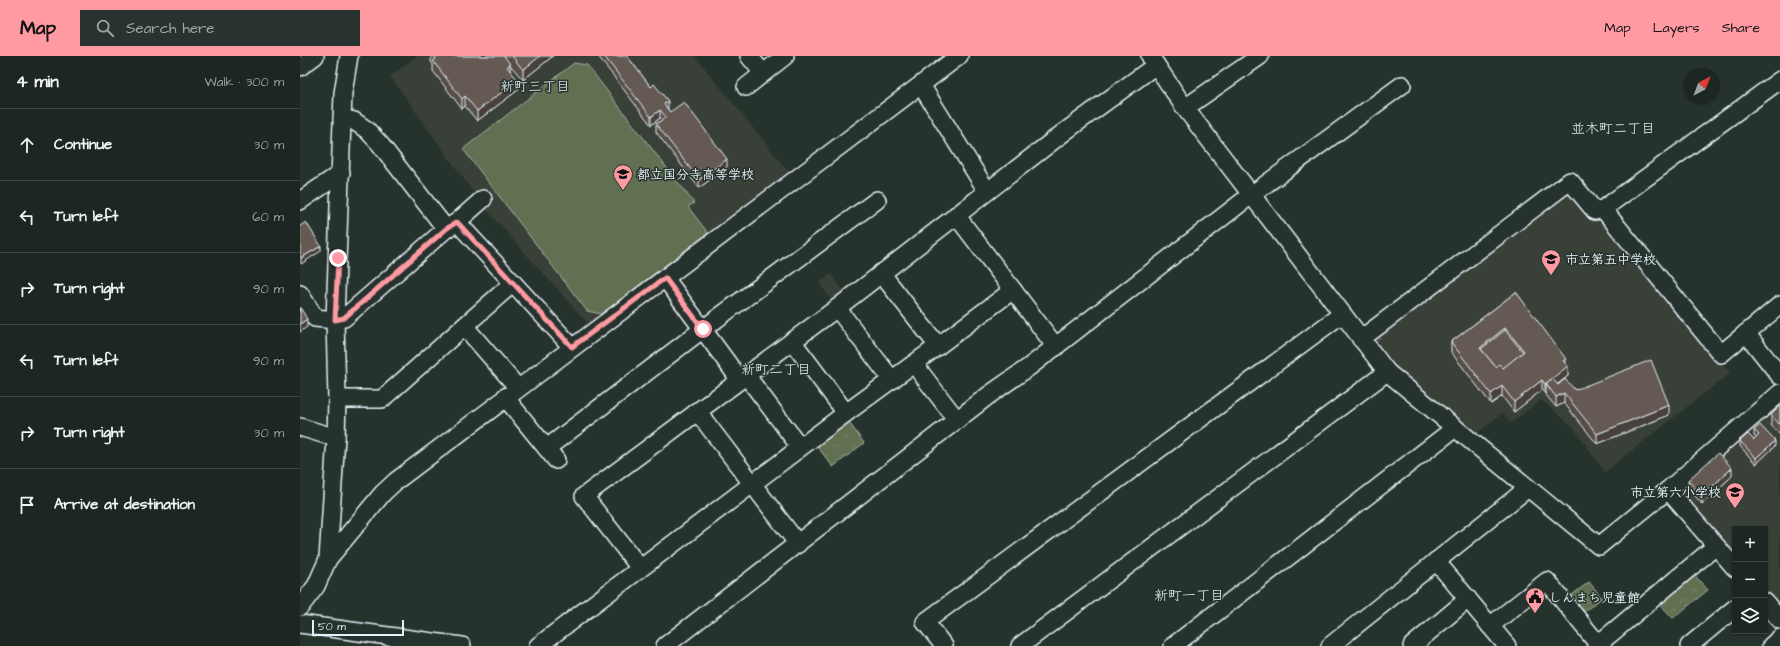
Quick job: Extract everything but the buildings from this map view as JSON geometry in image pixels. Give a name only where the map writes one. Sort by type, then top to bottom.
[{"type":"street","points":[[300,67],[315,56]]},
{"type":"street","points":[[328,559],[336,438],[337,399],[335,320],[343,93],[349,56]]},
{"type":"street","points":[[749,56],[763,74]]},
{"type":"street","points":[[746,87],[785,56]]},
{"type":"street","points":[[300,607],[316,586],[328,559],[383,493],[396,481],[960,56]]},
{"type":"street","points":[[1185,108],[1260,56]]},
{"type":"street","points":[[640,568],[584,496],[837,308],[1104,102],[1153,61],[1185,108],[1387,372],[1598,546],[1668,490],[1780,392]]},
{"type":"street","points":[[1361,339],[1570,182],[1595,211],[1603,209],[1780,80]]},
{"type":"street","points":[[921,85],[987,191]]},
{"type":"street","points":[[665,646],[957,420],[1056,347],[1251,195],[1402,85]]},
{"type":"street","points":[[342,118],[354,120],[367,130],[452,226],[513,284],[572,347]]},
{"type":"street","points":[[300,200],[341,173]]},
{"type":"street","points":[[300,294],[315,318],[335,320],[344,318],[483,199]]},
{"type":"street","points":[[464,327],[512,393],[551,454],[703,329],[877,200]]},
{"type":"street","points":[[1603,209],[1721,354],[1780,305]]},
{"type":"street","points":[[956,215],[1056,347]]},
{"type":"street","points":[[881,273],[938,346]]},
{"type":"street","points":[[665,278],[703,329],[800,447]]},
{"type":"street","points":[[337,399],[382,399],[513,284]]},
{"type":"street","points":[[538,646],[800,447],[1013,290]]},
{"type":"street","points":[[837,308],[892,380]]},
{"type":"street","points":[[944,646],[925,622],[1342,314]]},
{"type":"street","points":[[1746,333],[1780,376]]},
{"type":"street","points":[[792,341],[846,413]]},
{"type":"street","points":[[914,364],[957,420]]},
{"type":"street","points":[[1020,646],[1387,372]]},
{"type":"street","points":[[697,411],[798,544]]},
{"type":"street","points":[[300,426],[336,438]]},
{"type":"street","points":[[1173,646],[1455,428]]},
{"type":"street","points":[[1330,646],[1528,488]]},
{"type":"street","points":[[1668,490],[1732,565]]},
{"type":"street","points":[[1490,626],[1547,580],[1597,645],[1716,546]]},
{"type":"street","points":[[1436,561],[1507,646]]},
{"type":"street","points":[[1412,646],[1468,599]]},
{"type":"street","points":[[1768,606],[1780,620]]},
{"type":"street","points":[[1690,646],[1732,611]]},
{"type":"street","points":[[300,624],[437,644],[462,646]]},
{"type":"street","points":[[1771,646],[1780,638]]},
{"type":"shaded area","name":"都立国分寺高等学校","points":[[417,56],[695,56],[792,176],[591,327],[484,207],[390,76]]},
{"type":"shaded area","name":"市立第五中学校","points":[[1568,187],[1602,215],[1730,373],[1605,472],[1573,427],[1541,400],[1511,423],[1503,413],[1473,436],[1391,367],[1369,337]]},
{"type":"shaded area","points":[[831,274],[847,296],[835,305],[819,283]]},
{"type":"shaded area","name":"市立第六小学校","points":[[1780,397],[1780,609],[1768,596],[1768,526],[1732,526],[1732,556],[1673,490]]},
{"type":"green space","points":[[574,63],[587,65],[694,203],[688,207],[708,233],[601,314],[587,311],[463,149]]},
{"type":"green space","points":[[845,417],[864,443],[833,467],[813,441]]},
{"type":"green space","points":[[1690,570],[1708,590],[1673,618],[1655,599]]},
{"type":"green space","points":[[1589,582],[1602,598],[1578,616],[1565,600]]},
{"type":"place","name":"都立国分寺高等学校","points":[[623,191]]},
{"type":"place","name":"市立第五中学校","points":[[1551,276]]},
{"type":"place","name":"市立第六小学校","points":[[1735,509]]},
{"type":"place","name":"しんまち児童館","points":[[1535,614]]},
{"type":"district","name":"新町三丁目","points":[[535,86]]},
{"type":"district","name":"並木町二丁目","points":[[1613,128]]},
{"type":"district","name":"新町二丁目","points":[[776,369]]},
{"type":"district","name":"新町一丁目","points":[[1189,595]]},
{"type":"route","points":[[338,258],[335,320],[344,318],[446,229],[457,222],[572,347],[665,278],[703,329]]}]
